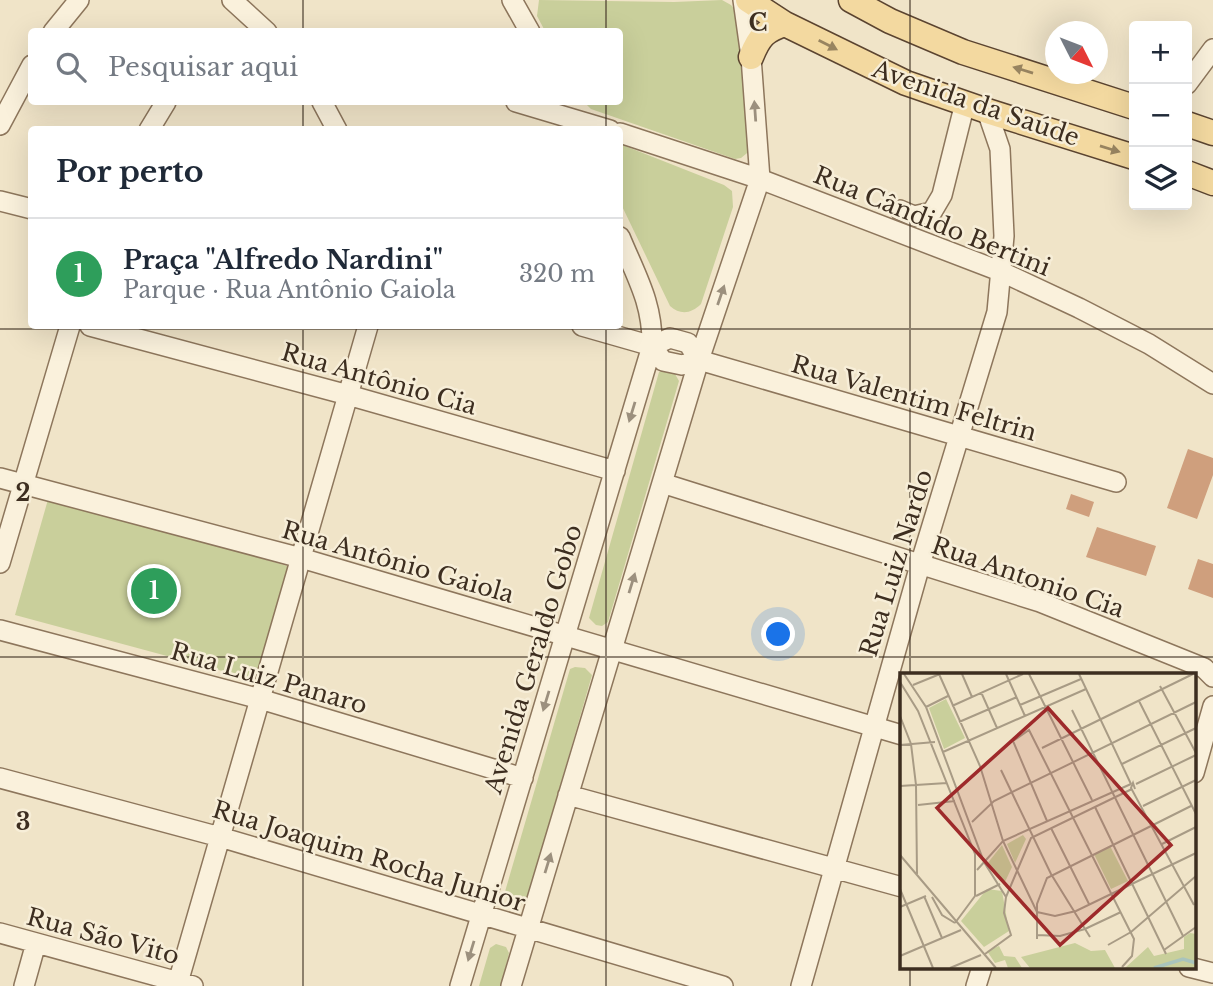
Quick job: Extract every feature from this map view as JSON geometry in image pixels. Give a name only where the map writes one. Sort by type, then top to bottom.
[{"type":"main road","name":"Avenida da Saúde","points":[[745,0],[785,24],[882,72],[976,107],[1129,154]]},
{"type":"main road","name":"Avenida da Saúde","points":[[851,0],[890,21],[963,52],[1129,105]]},
{"type":"main road","points":[[751,57],[765,31],[785,24]]},
{"type":"main road","points":[[1192,126],[1213,133]]},
{"type":"street","points":[[56,28],[79,0]]},
{"type":"street","points":[[232,0],[263,28]]},
{"type":"street","points":[[510,986],[699,360],[760,179],[745,0]]},
{"type":"street","points":[[518,4],[528,28]]},
{"type":"street","points":[[1192,77],[1213,49]]},
{"type":"street","points":[[0,125],[28,72]]},
{"type":"street","points":[[151,126],[164,105]]},
{"type":"street","points":[[324,105],[335,126]]},
{"type":"street","points":[[528,105],[599,126]]},
{"type":"street","points":[[900,210],[914,216],[932,212],[942,195],[976,107]]},
{"type":"street","name":"Rua Luiz Nardo","points":[[801,986],[920,565],[997,312],[1004,236],[1000,149],[976,107]]},
{"type":"street","points":[[1000,149],[1005,129],[1020,121]]},
{"type":"street","name":"Rua Cândido Bertini","points":[[623,134],[760,179],[1002,272],[1149,345],[1213,384]]},
{"type":"street","points":[[0,201],[28,208]]},
{"type":"street","points":[[623,244],[648,303],[652,346]]},
{"type":"street","points":[[0,563],[69,329]]},
{"type":"street","name":"Rua Antônio Cia","points":[[101,329],[348,395],[615,471]]},
{"type":"street","points":[[183,985],[220,836],[367,329]]},
{"type":"street","name":"Rua Valentim Feltrin","points":[[592,329],[652,346],[663,361],[682,365],[699,360],[1116,482]]},
{"type":"street","name":"Avenida Geraldo Gobo","points":[[460,986],[652,346]]},
{"type":"street","name":"Rua Antônio Gaiola","points":[[0,478],[301,558],[900,734]]},
{"type":"street","name":"Rua Antonio Cia","points":[[662,483],[1040,601],[1204,668],[1213,677]]},
{"type":"street","name":"Rua Luiz Panaro","points":[[0,631],[260,699],[523,778]]},
{"type":"street","points":[[1196,766],[1213,706]]},
{"type":"street","name":"Rua Joaquim Rocha Junior","points":[[0,778],[220,836],[723,986]]},
{"type":"street","points":[[568,795],[900,887]]},
{"type":"street","name":"Rua São Vito","points":[[0,933],[39,951],[144,986]]},
{"type":"street","name":"Rua São Vito","points":[[0,947],[39,951],[183,985]]},
{"type":"street","points":[[24,986],[39,951]]},
{"type":"street","points":[[35,986],[39,951]]},
{"type":"street","points":[[976,986],[982,968]]},
{"type":"street","points":[[1193,968],[1213,973]]},
{"type":"green space","points":[[539,0],[722,0],[731,5],[736,11],[752,149],[741,158],[735,159],[591,109],[587,105],[623,105],[623,28],[543,28],[537,16]]},
{"type":"green space","points":[[623,145],[724,185],[732,191],[733,207],[701,304],[685,312],[670,306],[623,208]]},
{"type":"green space","points":[[659,372],[675,374],[679,381],[608,622],[602,626],[596,625],[589,618]]},
{"type":"green space","points":[[49,496],[294,568],[263,682],[15,615]]},
{"type":"green space","points":[[585,668],[592,675],[528,898],[521,904],[513,904],[504,895],[570,669]]},
{"type":"green space","points":[[496,944],[506,947],[509,953],[501,986],[479,986],[490,948]]},
{"type":"building","points":[[1188,449],[1213,458],[1213,475],[1197,519],[1167,508]]},
{"type":"building","points":[[1071,494],[1094,502],[1089,517],[1066,509]]},
{"type":"building","points":[[1097,527],[1156,546],[1146,576],[1086,557]]},
{"type":"building","points":[[1198,559],[1213,564],[1213,598],[1188,589]]},
{"type":"place","name":"Praça \"Alfredo Nardini\"","points":[[154,591]]}]
